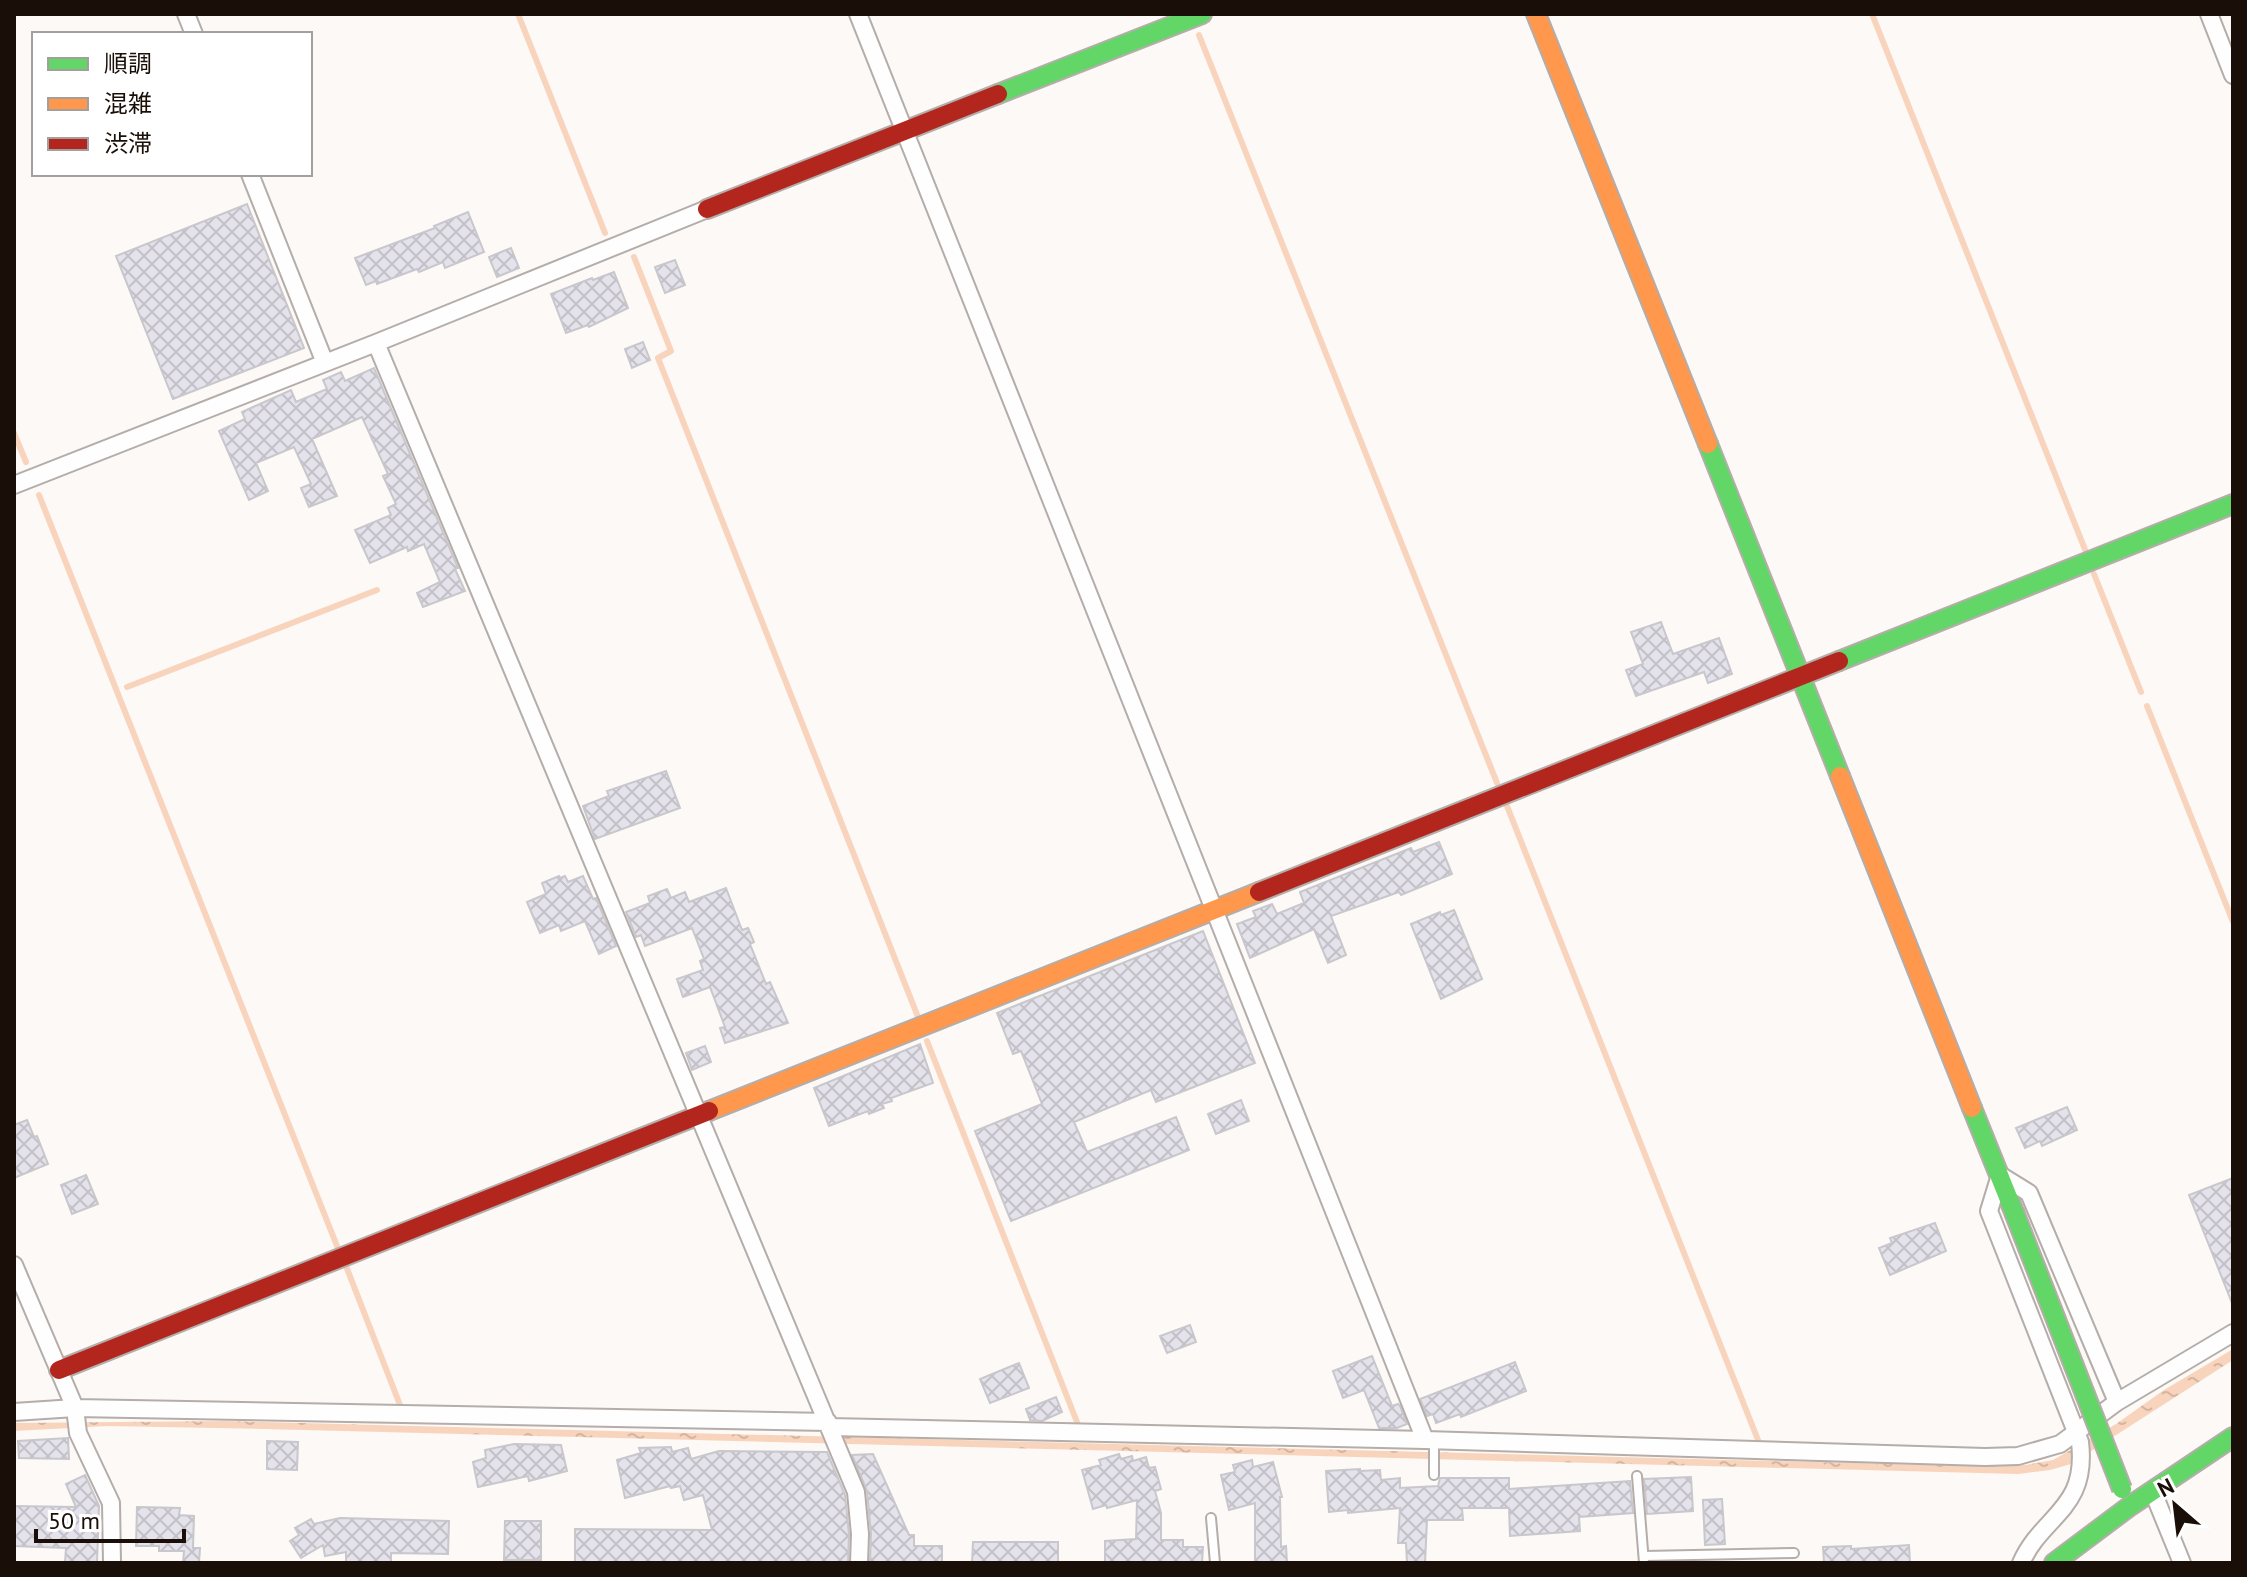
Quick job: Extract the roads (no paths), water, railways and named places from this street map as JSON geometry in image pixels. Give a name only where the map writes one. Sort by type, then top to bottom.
[{"type":"street","points":[[858,14],[1215,911],[1431,1443]]},
{"type":"street","points":[[14,485],[1202,14]]},
{"type":"street","points":[[1536,14],[2130,1506]]},
{"type":"street","points":[[2209,14],[2233,75]]},
{"type":"street","points":[[251,176],[325,363]]},
{"type":"street","points":[[376,343],[856,1492],[859,1563]]},
{"type":"street","points":[[59,1370],[2233,504]]},
{"type":"street","points":[[2000,1175],[2029,1193],[2117,1402]]},
{"type":"street","points":[[2000,1175],[1989,1211],[2078,1438],[2082,1461],[2078,1481],[2067,1505],[2021,1563]]},
{"type":"street","points":[[14,1265],[75,1408],[78,1433],[111,1503],[112,1563]]},
{"type":"street","points":[[14,1412],[75,1408],[1985,1457],[2040,1452],[2078,1438],[2117,1402],[2233,1333]]},
{"type":"street","points":[[2054,1563],[2130,1506],[2233,1437]]},
{"type":"street","points":[[2153,1492],[2182,1563]]},
{"type":"lane","points":[[1431,1443],[1434,1475]]},
{"type":"lane","points":[[1637,1476],[1644,1560],[1794,1553]]},
{"type":"lane","points":[[1211,1518],[1215,1563]]},
{"type":"water","points":[[2233,1349],[2233,1360],[2071,1464],[2018,1474],[264,1429],[107,1426],[14,1431],[14,1423],[224,1421],[2025,1465],[2053,1460],[2116,1424],[2164,1390]]},
{"type":"waterway","points":[[518,14],[605,233]]},
{"type":"waterway","points":[[1872,14],[2086,552]]},
{"type":"waterway","points":[[1199,35],[1497,783]]},
{"type":"waterway","points":[[634,257],[671,351],[658,358],[918,1017]]},
{"type":"waterway","points":[[14,433],[26,462]]},
{"type":"waterway","points":[[39,495],[337,1246]]},
{"type":"waterway","points":[[2094,574],[2141,692]]},
{"type":"waterway","points":[[127,687],[377,590]]},
{"type":"waterway","points":[[2147,706],[2233,922]]},
{"type":"waterway","points":[[1507,806],[1758,1440]]},
{"type":"waterway","points":[[927,1041],[1077,1422]]},
{"type":"waterway","points":[[346,1266],[400,1405]]}]
